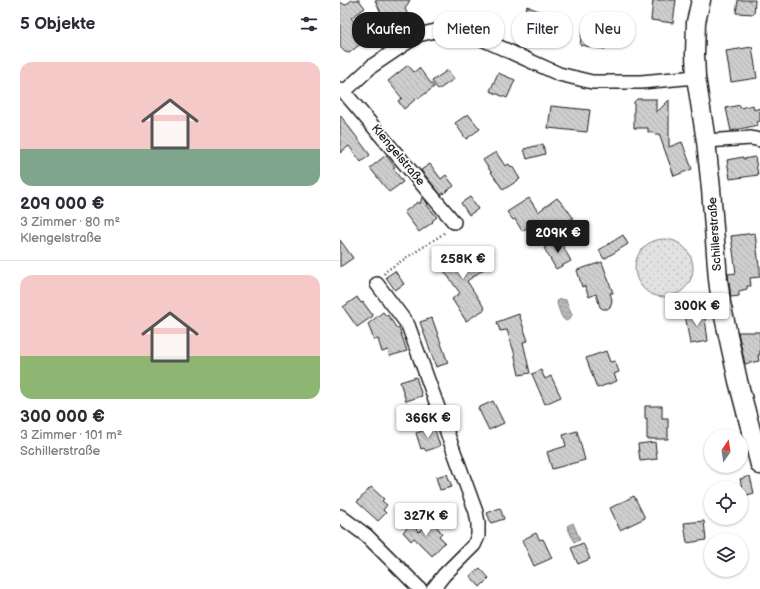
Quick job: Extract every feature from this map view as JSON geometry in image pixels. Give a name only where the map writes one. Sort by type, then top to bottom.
[{"type":"street","name":"Schillerstraße","points":[[701,0],[696,22],[696,77],[706,141],[721,303],[738,381],[760,466]]},
{"type":"street","points":[[342,91],[372,66],[418,35],[444,29],[473,35],[559,74],[592,82],[641,82],[696,77]]},
{"type":"street","name":"Klengelstraße","points":[[342,91],[454,222]]},
{"type":"street","points":[[706,141],[751,138],[760,140]]},
{"type":"street","points":[[377,284],[408,325],[476,512],[478,536],[474,545],[444,575],[433,589]]},
{"type":"street","points":[[340,516],[367,536],[420,589]]},
{"type":"path","points":[[377,284],[386,271],[443,234],[454,222]]},
{"type":"shaded area","points":[[658,239],[670,239],[685,247],[693,262],[693,274],[685,289],[670,297],[658,297],[643,289],[635,274],[635,262],[643,247]]},
{"type":"shaded area","points":[[558,300],[566,300],[572,315],[567,321],[562,317],[557,303]]},
{"type":"shaded area","points":[[573,523],[580,540],[574,542],[567,526]]},
{"type":"building","points":[[352,0],[359,0],[365,8],[359,12],[352,12],[352,48],[355,48],[349,53],[345,52],[340,47],[340,2],[345,5]]},
{"type":"building","points":[[375,0],[410,0],[405,9],[407,12],[381,12]]},
{"type":"building","points":[[653,0],[676,0],[673,23],[651,20]]},
{"type":"building","points":[[738,0],[755,0],[754,14],[736,13]]},
{"type":"building","points":[[527,6],[541,12],[524,12]]},
{"type":"building","points":[[752,47],[757,78],[731,82],[726,51]]},
{"type":"building","points":[[408,65],[414,72],[419,68],[434,87],[404,109],[398,101],[402,98],[388,81]]},
{"type":"building","points":[[448,70],[454,79],[438,90],[432,81]]},
{"type":"building","points":[[498,73],[515,80],[507,98],[490,91]]},
{"type":"building","points":[[637,99],[656,99],[656,113],[669,100],[669,147],[682,142],[692,169],[674,176],[659,134],[648,132],[648,128],[634,128],[634,102]]},
{"type":"building","points":[[740,105],[740,108],[753,105],[754,110],[760,108],[760,121],[757,122],[758,125],[731,131],[726,108]]},
{"type":"building","points":[[551,106],[590,110],[587,132],[548,128]]},
{"type":"building","points":[[468,114],[480,129],[466,139],[455,123]]},
{"type":"building","points":[[340,115],[370,155],[361,162],[349,146],[340,153]]},
{"type":"building","points":[[543,144],[545,154],[527,159],[524,149]]},
{"type":"building","points":[[496,152],[505,166],[509,164],[511,167],[512,166],[520,179],[503,190],[483,160]]},
{"type":"building","points":[[386,155],[395,167],[393,168],[403,182],[389,192],[370,168]]},
{"type":"building","points":[[743,157],[743,159],[755,157],[758,175],[730,179],[727,160]]},
{"type":"building","points":[[430,164],[441,179],[446,175],[454,186],[441,195],[421,170]]},
{"type":"building","points":[[422,197],[437,217],[432,221],[433,222],[419,232],[404,212],[418,202],[420,204]]},
{"type":"building","points":[[470,197],[478,209],[469,215],[461,203]]},
{"type":"building","points":[[529,198],[538,212],[557,198],[573,218],[554,232],[541,219],[522,231],[515,219],[513,220],[507,212]]},
{"type":"building","points":[[755,233],[760,266],[760,277],[750,278],[751,286],[747,286],[747,289],[739,291],[739,296],[731,297],[728,274],[736,273],[731,236]]},
{"type":"building","points":[[623,235],[628,244],[604,259],[599,250]]},
{"type":"building","points":[[559,239],[571,261],[556,269],[544,248]]},
{"type":"building","points":[[340,240],[353,258],[340,267]]},
{"type":"building","points":[[448,247],[452,252],[456,250],[467,264],[483,253],[491,264],[467,281],[485,309],[466,321],[452,299],[460,293],[434,257]]},
{"type":"building","points":[[602,262],[613,293],[610,293],[612,300],[610,307],[607,309],[600,307],[596,294],[589,297],[585,286],[582,287],[577,270]]},
{"type":"building","points":[[395,271],[404,284],[395,290],[386,277]]},
{"type":"building","points":[[357,297],[361,303],[363,302],[373,316],[357,327],[343,307]]},
{"type":"building","points":[[704,311],[708,341],[690,344],[685,314]]},
{"type":"building","points":[[383,312],[386,316],[388,315],[397,329],[399,328],[407,351],[390,356],[388,350],[382,352],[378,339],[374,340],[368,324]]},
{"type":"building","points":[[519,314],[528,341],[523,342],[530,373],[519,375],[507,330],[500,331],[497,322]]},
{"type":"building","points":[[432,318],[448,363],[436,367],[420,322]]},
{"type":"building","points":[[738,332],[760,332],[760,355],[758,355],[759,361],[745,364]]},
{"type":"building","points":[[606,351],[610,362],[615,361],[619,372],[614,374],[617,381],[597,388],[586,358]]},
{"type":"building","points":[[541,370],[545,379],[551,376],[561,397],[545,404],[532,374]]},
{"type":"building","points":[[416,377],[422,396],[406,401],[400,382]]},
{"type":"building","points":[[493,401],[504,423],[489,430],[478,408]]},
{"type":"building","points":[[645,406],[662,406],[662,418],[668,418],[668,439],[647,439],[647,418],[645,419]]},
{"type":"building","points":[[434,427],[440,446],[426,451],[424,448],[421,449],[416,433]]},
{"type":"building","points":[[577,431],[585,460],[552,469],[547,452],[566,446],[563,435]]},
{"type":"building","points":[[655,442],[657,459],[640,461],[638,444]]},
{"type":"building","points":[[447,474],[452,487],[440,490],[436,477]]},
{"type":"building","points":[[750,476],[754,493],[748,495],[748,481],[740,481],[740,479]]},
{"type":"building","points":[[371,487],[384,499],[382,501],[387,505],[383,510],[386,513],[378,521],[357,502]]},
{"type":"building","points":[[634,496],[645,518],[620,530],[610,508]]},
{"type":"building","points":[[500,508],[504,519],[491,523],[487,513]]},
{"type":"building","points":[[430,521],[442,533],[439,536],[445,542],[432,556],[414,538],[411,541],[403,532],[411,524],[419,532]]},
{"type":"building","points":[[704,521],[705,533],[704,533],[704,540],[687,543],[684,523]]},
{"type":"building","points":[[536,533],[540,540],[543,539],[552,558],[534,566],[522,540]]},
{"type":"building","points":[[583,543],[590,559],[578,564],[571,548]]},
{"type":"building","points":[[480,568],[489,578],[480,587],[470,576]]}]
